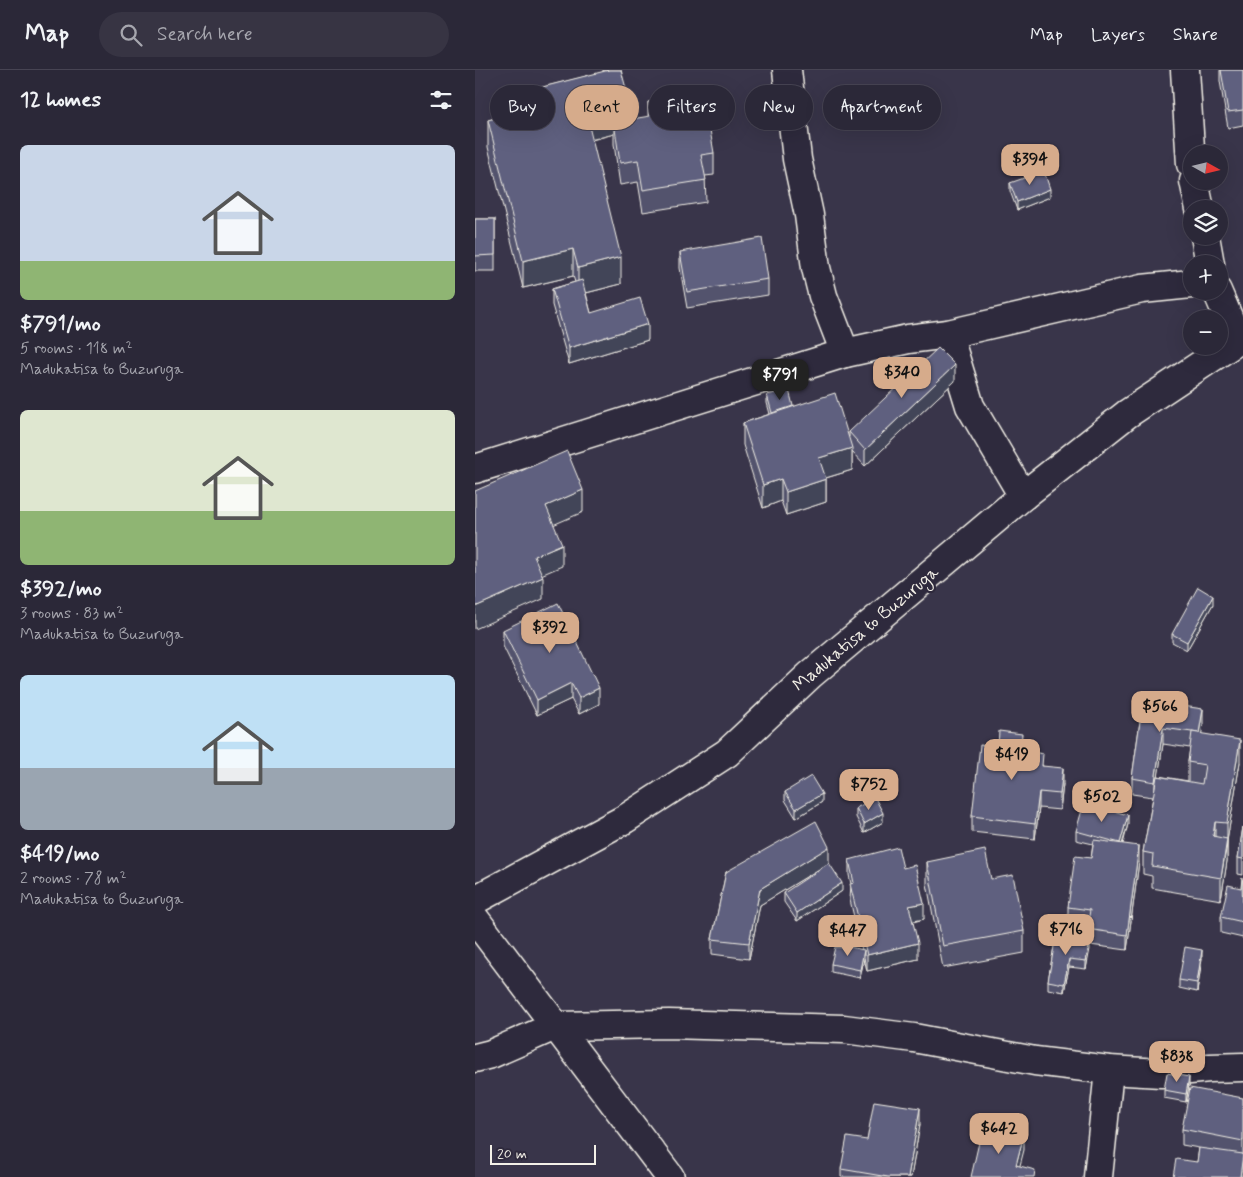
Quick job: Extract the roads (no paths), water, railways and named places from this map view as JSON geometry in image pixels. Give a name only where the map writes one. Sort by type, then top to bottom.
[{"type":"street","points":[[787,70],[797,158],[809,215],[816,268],[823,296],[845,353]]},
{"type":"street","points":[[1185,70],[1190,145]]},
{"type":"street","points":[[475,470],[845,353],[908,339],[948,334],[1142,288],[1183,285]]},
{"type":"street","points":[[1222,300],[1241,338]]},
{"type":"street","points":[[948,334],[970,406],[1023,496]]},
{"type":"street","name":"Madukatisa to Buzuruga","points":[[475,900],[625,819],[727,753],[810,675],[1023,496],[1127,414],[1241,338]]},
{"type":"street","points":[[475,919],[669,1177]]},
{"type":"street","points":[[475,1058],[491,1054],[555,1026],[669,1024],[844,1029],[914,1038],[1035,1061],[1109,1070],[1161,1073],[1209,1068],[1243,1068]]},
{"type":"street","points":[[1098,1177],[1109,1070]]}]
